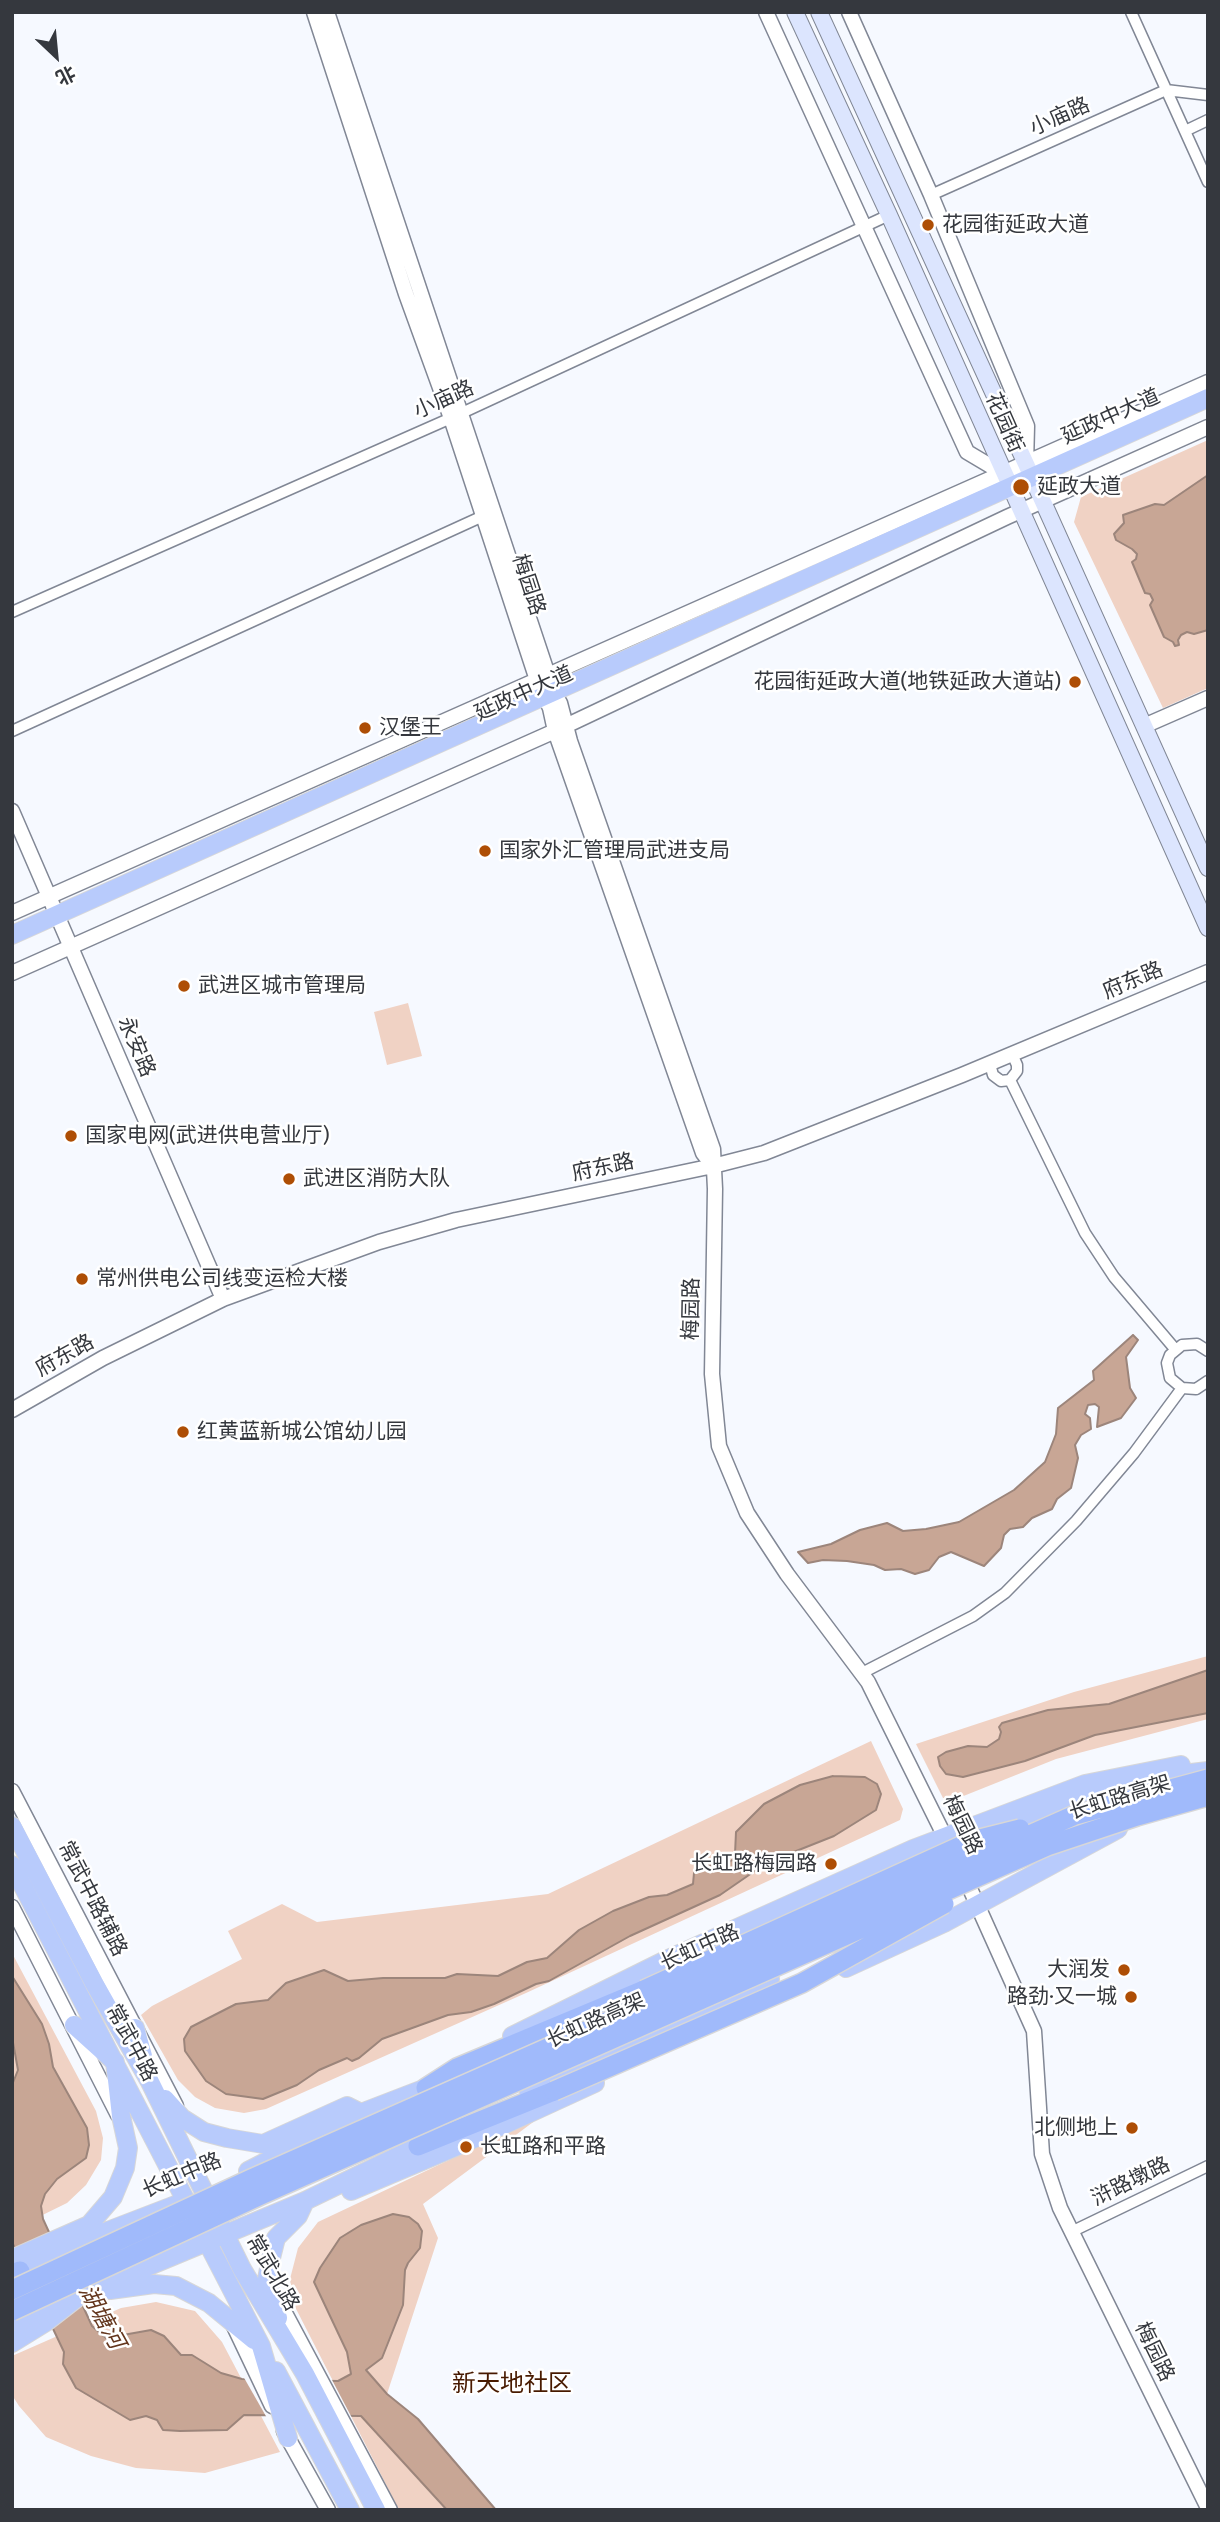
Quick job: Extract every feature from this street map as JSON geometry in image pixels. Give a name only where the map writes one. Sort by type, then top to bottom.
[{"type":"highway","name":"长虹路高架","points":[[12,2290],[251,2179],[1075,1815],[1208,1779]]},
{"type":"highway","name":"长虹路高架","points":[[12,2311],[261,2195],[1047,1846],[1208,1796]]},
{"type":"highway","points":[[426,2088],[457,2068],[644,1990],[972,1841],[1075,1815]]},
{"type":"highway","points":[[418,2146],[554,2091],[802,1983],[1047,1846]]},
{"type":"main road","name":"花园街","points":[[795,12],[889,215],[1208,928]]},
{"type":"main road","name":"花园街","points":[[819,12],[1208,867]]},
{"type":"main road","name":"延政中大道","points":[[1035,482],[1208,398]]},
{"type":"main road","name":"延政中大道","points":[[12,947],[58,920],[549,693],[1208,409]]},
{"type":"main road","name":"延政中大道","points":[[12,935],[58,920]]},
{"type":"main road","points":[[426,2088],[438,2075],[459,2061],[668,1959],[913,1849],[1085,1784],[1167,1767],[1208,1763]]},
{"type":"main road","name":"长虹中路","points":[[64,2245],[186,2201],[361,2113],[426,2088],[439,2086],[613,2011],[1070,1806],[1182,1774],[1208,1771]]},
{"type":"main road","points":[[286,2343],[267,2279],[276,2238],[301,2209],[418,2146],[969,1886],[1118,1829],[1208,1805]]},
{"type":"main road","name":"常武中路","points":[[12,1826],[94,1983],[150,2082],[204,2192]]},
{"type":"main road","points":[[12,2343],[43,2316],[82,2294],[224,2235],[340,2196],[472,2140],[944,1923],[1118,1829]]},
{"type":"main road","name":"常武中路","points":[[12,1865],[116,2062],[207,2244]]},
{"type":"main road","points":[[15,2268],[64,2245],[89,2225],[113,2197],[125,2168],[128,2148],[116,2062],[74,2025]]},
{"type":"main road","points":[[135,2028],[150,2082],[182,2118],[204,2132],[263,2144],[347,2106],[361,2113]]},
{"type":"main road","name":"常武北路","points":[[204,2192],[224,2235],[286,2343],[314,2377],[338,2423]]},
{"type":"main road","name":"常武北路","points":[[207,2244],[261,2346],[270,2377]]},
{"type":"main road","points":[[82,2294],[154,2284],[176,2286],[209,2304],[261,2346]]},
{"type":"main road","points":[[12,2322],[43,2316]]},
{"type":"main road","points":[[270,2377],[304,2423],[350,2510]]},
{"type":"main road","points":[[270,2377],[284,2427]]},
{"type":"main road","points":[[338,2423],[376,2510]]},
{"type":"street","name":"梅园路","points":[[314,12],[406,294],[456,416],[483,516],[549,693]]},
{"type":"street","name":"梅园路","points":[[327,12],[456,416],[560,729],[703,1153],[713,1166],[715,1189],[712,1374],[719,1446],[747,1513],[787,1574],[868,1682],[969,1886],[1034,2031],[1042,2154],[1071,2232],[1208,2508]]},
{"type":"street","points":[[766,12],[967,452],[1012,492]]},
{"type":"street","points":[[849,12],[931,195],[1027,426],[1035,482]]},
{"type":"street","points":[[1131,12],[1208,183]]},
{"type":"street","name":"小庙路","points":[[931,195],[1166,90]]},
{"type":"street","points":[[1166,90],[1208,95]]},
{"type":"street","points":[[1185,131],[1208,120]]},
{"type":"street","name":"小庙路","points":[[12,612],[456,416],[889,215]]},
{"type":"street","points":[[1035,482],[1208,382]]},
{"type":"street","points":[[12,973],[560,729],[1012,492],[1035,482],[1208,427]]},
{"type":"street","points":[[12,731],[483,516]]},
{"type":"street","points":[[12,913],[549,693]]},
{"type":"street","points":[[1144,726],[1208,698]]},
{"type":"street","name":"永安路","points":[[12,811],[223,1299]]},
{"type":"street","name":"府东路","points":[[12,1410],[103,1358],[223,1299],[379,1242],[456,1220],[764,1153],[990,1064],[1208,972]]},
{"type":"street","points":[[990,1064],[993,1075],[1001,1081],[1010,1080],[1017,1071],[1012,1054]]},
{"type":"street","points":[[1010,1080],[1085,1233],[1114,1276],[1175,1349]]},
{"type":"street","points":[[1208,1352],[1197,1344],[1189,1343],[1175,1349],[1167,1363],[1170,1378],[1182,1388],[1196,1389],[1208,1381]]},
{"type":"street","points":[[862,1674],[973,1616],[1005,1593],[1076,1521],[1134,1454],[1182,1388]]},
{"type":"street","name":"常武中路辅路","points":[[12,1791],[182,2118]]},
{"type":"street","points":[[12,1907],[74,2025],[124,2129]]},
{"type":"street","name":"浒路墩路","points":[[1071,2232],[1208,2166]]},
{"type":"street","points":[[267,2279],[314,2377]]},
{"type":"street","points":[[232,2322],[270,2377]]},
{"type":"street","points":[[338,2423],[390,2510]]},
{"type":"street","points":[[284,2427],[328,2510]]},
{"type":"shaded area","points":[[1208,440],[1208,688],[1163,708],[1074,522],[1081,497]]},
{"type":"shaded area","points":[[1208,475],[1208,630],[1194,634],[1187,632],[1181,635],[1179,645],[1175,646],[1164,637],[1150,605],[1153,600],[1150,594],[1145,593],[1132,562],[1137,554],[1116,540],[1114,534],[1124,523],[1123,515],[1155,504],[1164,505]]},
{"type":"shaded area","points":[[408,1003],[422,1056],[387,1065],[374,1012]]},
{"type":"shaded area","points":[[1133,1335],[1138,1340],[1126,1357],[1130,1388],[1136,1398],[1121,1418],[1097,1427],[1099,1407],[1095,1404],[1088,1405],[1085,1414],[1090,1418],[1091,1429],[1081,1435],[1075,1445],[1078,1458],[1071,1488],[1057,1499],[1052,1509],[1032,1518],[1023,1527],[1010,1529],[1004,1535],[1001,1548],[984,1566],[951,1552],[939,1557],[929,1570],[915,1574],[901,1569],[885,1570],[874,1565],[847,1561],[823,1560],[808,1563],[798,1552],[831,1544],[860,1530],[887,1523],[903,1531],[959,1522],[1014,1490],[1045,1462],[1056,1434],[1058,1408],[1094,1380],[1093,1371]]},
{"type":"shaded area","points":[[1208,1656],[1208,1719],[1056,1759],[956,1799],[943,1798],[916,1744],[1074,1692]]},
{"type":"shaded area","points":[[1208,1670],[1208,1713],[1095,1735],[1025,1761],[963,1777],[946,1774],[940,1766],[938,1757],[946,1752],[968,1746],[987,1747],[999,1739],[999,1727],[1002,1723],[1048,1710],[1109,1704]]},
{"type":"shaded area","points":[[871,1741],[903,1809],[900,1820],[526,1993],[266,2109],[244,2113],[215,2108],[195,2097],[178,2080],[141,2015],[152,2006],[242,1959],[228,1931],[282,1904],[317,1922],[548,1894]]},
{"type":"shaded area","points":[[833,1776],[865,1777],[877,1784],[881,1794],[876,1810],[834,1836],[766,1863],[735,1854],[736,1832],[764,1804],[800,1785]]},
{"type":"shaded area","points":[[735,1858],[762,1866],[720,1895],[630,1936],[549,1981],[471,2012],[448,2015],[382,2039],[359,2058],[352,2061],[347,2058],[319,2070],[297,2085],[263,2099],[226,2094],[206,2081],[185,2051],[184,2039],[191,2027],[236,2004],[268,2000],[286,1983],[324,1970],[348,1981],[445,1978],[457,1974],[498,1976],[527,1962],[547,1958],[579,1930],[613,1911],[649,1897],[667,1895],[693,1884],[694,1873],[710,1865],[722,1867]]},
{"type":"shaded area","points":[[12,1953],[96,2111],[103,2138],[101,2160],[86,2185],[67,2203],[12,2230]]},
{"type":"shaded area","points":[[12,1976],[42,2024],[53,2067],[87,2128],[89,2145],[86,2158],[57,2179],[45,2194],[41,2206],[43,2219],[92,2326],[106,2338],[151,2330],[164,2336],[181,2355],[192,2355],[221,2373],[242,2379],[338,2381],[351,2374],[347,2352],[314,2282],[320,2268],[340,2238],[361,2225],[393,2214],[409,2217],[422,2231],[420,2248],[405,2270],[403,2305],[382,2358],[366,2370],[387,2394],[418,2419],[496,2510],[447,2510],[361,2416],[244,2415],[227,2430],[163,2430],[157,2420],[146,2416],[130,2420],[76,2388],[63,2364],[64,2352],[12,2242],[12,2085],[18,2070],[12,2037]]},
{"type":"shaded area","points":[[540,2117],[423,2204],[438,2238],[387,2394],[362,2416],[446,2510],[399,2510],[293,2303],[290,2279],[298,2248],[318,2222]]},
{"type":"shaded area","points":[[156,2302],[195,2311],[222,2342],[280,2452],[205,2473],[136,2468],[91,2456],[46,2437],[19,2406],[12,2395],[12,2356],[121,2308]]},
{"type":"pier","points":[[243,2376],[331,2378],[352,2418],[267,2418]]},
{"type":"place","name":"花园街延政大道","points":[[928,225]]},
{"type":"place","name":"延政大道","points":[[1021,487]]},
{"type":"place","name":"花园街延政大道(地铁延政大道站)","points":[[1075,682]]},
{"type":"place","name":"汉堡王","points":[[365,728]]},
{"type":"place","name":"国家外汇管理局武进支局","points":[[485,851]]},
{"type":"place","name":"武进区城市管理局","points":[[184,986]]},
{"type":"place","name":"国家电网(武进供电营业厅)","points":[[71,1136]]},
{"type":"place","name":"武进区消防大队","points":[[289,1179]]},
{"type":"place","name":"常州供电公司线变运检大楼","points":[[82,1279]]},
{"type":"place","name":"红黄蓝新城公馆幼儿园","points":[[183,1432]]},
{"type":"place","name":"长虹路梅园路","points":[[831,1864]]},
{"type":"place","name":"大润发","points":[[1124,1970]]},
{"type":"place","name":"路劲·又一城","points":[[1131,1997]]},
{"type":"place","name":"北侧地上","points":[[1132,2128]]},
{"type":"place","name":"长虹路和平路","points":[[466,2147]]},
{"type":"district","name":"新天地社区","points":[[512,2384]]},
{"type":"water label","name":"湖塘河","points":[[101,2317]]}]
